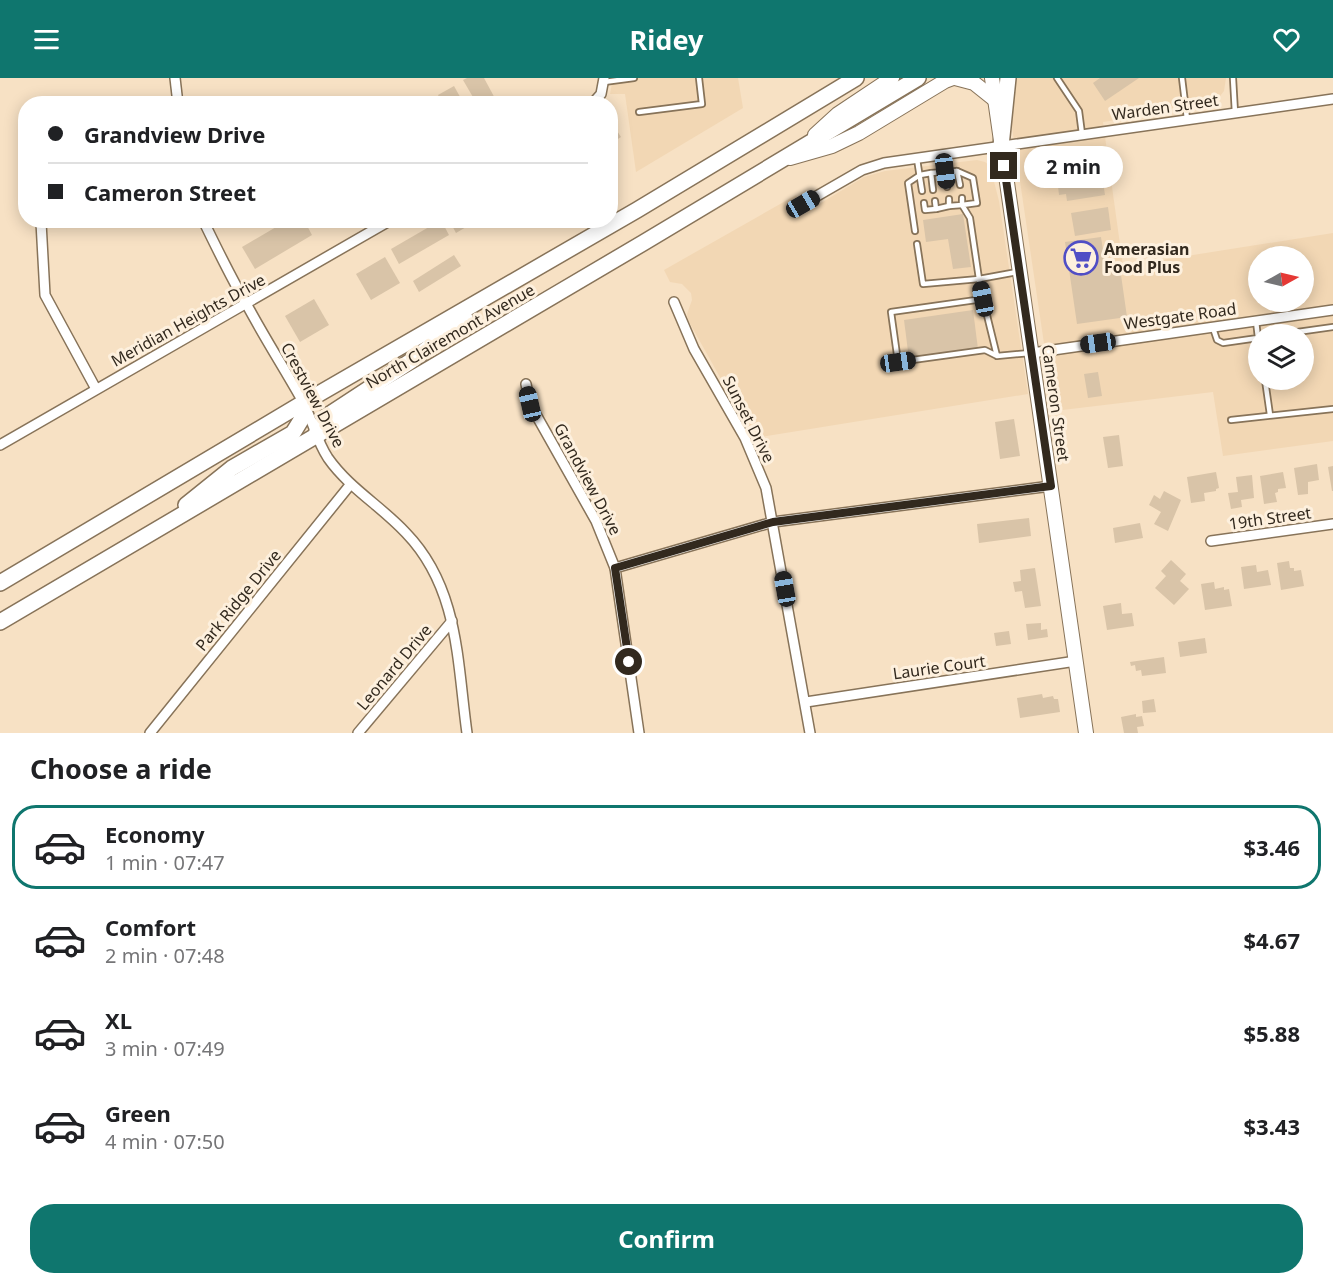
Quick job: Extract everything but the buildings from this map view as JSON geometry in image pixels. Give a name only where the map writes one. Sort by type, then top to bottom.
[{"type":"main road","name":"North Clairemont Avenue","points":[[618,220],[856,78]]},
{"type":"main road","points":[[797,150],[838,114],[892,78]]},
{"type":"main road","name":"North Clairemont Avenue","points":[[0,622],[918,78]]},
{"type":"main road","points":[[779,161],[832,146],[954,78],[974,83],[994,99]]},
{"type":"main road","name":"Cameron Street","points":[[992,78],[1086,733]]},
{"type":"main road","points":[[1001,146],[1008,78]]},
{"type":"main road","name":"North Clairemont Avenue","points":[[0,584],[303,403],[605,228]]},
{"type":"main road","points":[[316,435],[327,416],[414,359],[494,294]]},
{"type":"main road","points":[[156,530],[232,468],[293,433],[300,420],[303,403]]},
{"type":"street","points":[[175,78],[177,96]]},
{"type":"street","points":[[600,96],[604,80]]},
{"type":"street","name":"Warden Street","points":[[803,204],[862,170],[884,163],[1333,99]]},
{"type":"street","points":[[41,228],[45,295],[96,389]]},
{"type":"street","name":"Crestview Drive","points":[[207,228],[246,305],[303,403],[327,457],[350,485],[384,512],[421,550],[439,580],[452,621],[467,733]]},
{"type":"street","name":"Meridian Heights Drive","points":[[0,445],[377,228]]},
{"type":"street","name":"Sunset Drive","points":[[674,302],[694,349],[745,438],[766,488],[810,733]]},
{"type":"street","name":"Westgate Road","points":[[1032,352],[1333,310]]},
{"type":"street","name":"Grandview Drive","points":[[526,384],[530,404],[587,504],[615,568],[639,733]]},
{"type":"street","name":"Park Ridge Drive","points":[[150,733],[350,485]]},
{"type":"street","points":[[615,568],[773,522],[1051,486]]},
{"type":"street","name":"19th Street","points":[[1211,541],[1333,524]]},
{"type":"street","name":"Leonard Drive","points":[[358,733],[452,621]]},
{"type":"street","name":"Laurie Court","points":[[806,702],[1076,661]]},
{"type":"lane","points":[[604,80],[634,78]]},
{"type":"lane","points":[[639,112],[702,104],[699,78]]},
{"type":"lane","points":[[1182,78],[1187,119]]},
{"type":"lane","points":[[1233,78],[1235,113]]},
{"type":"lane","points":[[1058,79],[1079,111],[1082,134]]},
{"type":"lane","points":[[942,155],[947,187]]},
{"type":"lane","points":[[916,159],[922,191]]},
{"type":"lane","points":[[912,212],[976,203],[973,178],[957,171],[945,171],[920,175],[908,183],[912,212],[915,231]]},
{"type":"lane","points":[[957,171],[960,185]]},
{"type":"lane","points":[[931,173],[933,190]]},
{"type":"lane","points":[[962,198],[962,205],[970,218],[983,299],[997,356]]},
{"type":"lane","points":[[948,199],[949,206]]},
{"type":"lane","points":[[935,201],[936,209]]},
{"type":"lane","points":[[924,203],[925,210]]},
{"type":"lane","points":[[917,244],[923,284],[980,279],[1020,272]]},
{"type":"lane","points":[[983,299],[891,312],[898,362],[984,350],[997,356],[1020,356],[1032,352]]},
{"type":"lane","points":[[1213,327],[1217,340],[1223,343],[1247,340],[1258,338],[1256,321]]},
{"type":"lane","points":[[1314,330],[1333,327]]},
{"type":"lane","points":[[1266,390],[1270,415]]},
{"type":"lane","points":[[1231,420],[1333,409]]},
{"type":"shaded area","points":[[613,78],[738,78],[743,108],[636,172],[625,94],[610,94]]},
{"type":"shaded area","points":[[1012,78],[1226,78],[1224,91],[1213,105],[1103,122],[1123,266],[1248,246],[1248,312],[1314,312],[1314,246],[1250,246],[1333,233],[1333,441],[1223,456],[1213,392],[1054,411],[1009,107]]},
{"type":"shaded area","points":[[977,160],[990,166],[999,201],[1028,394],[754,438],[688,320],[691,293],[682,284],[670,282],[664,270],[796,195],[806,212],[864,177],[885,171]]},
{"type":"place","name":"Amerasian Food Plus","points":[[1081,258]]},
{"type":"route","points":[[629,662],[615,568],[773,522],[1051,486],[1004,166]]}]
